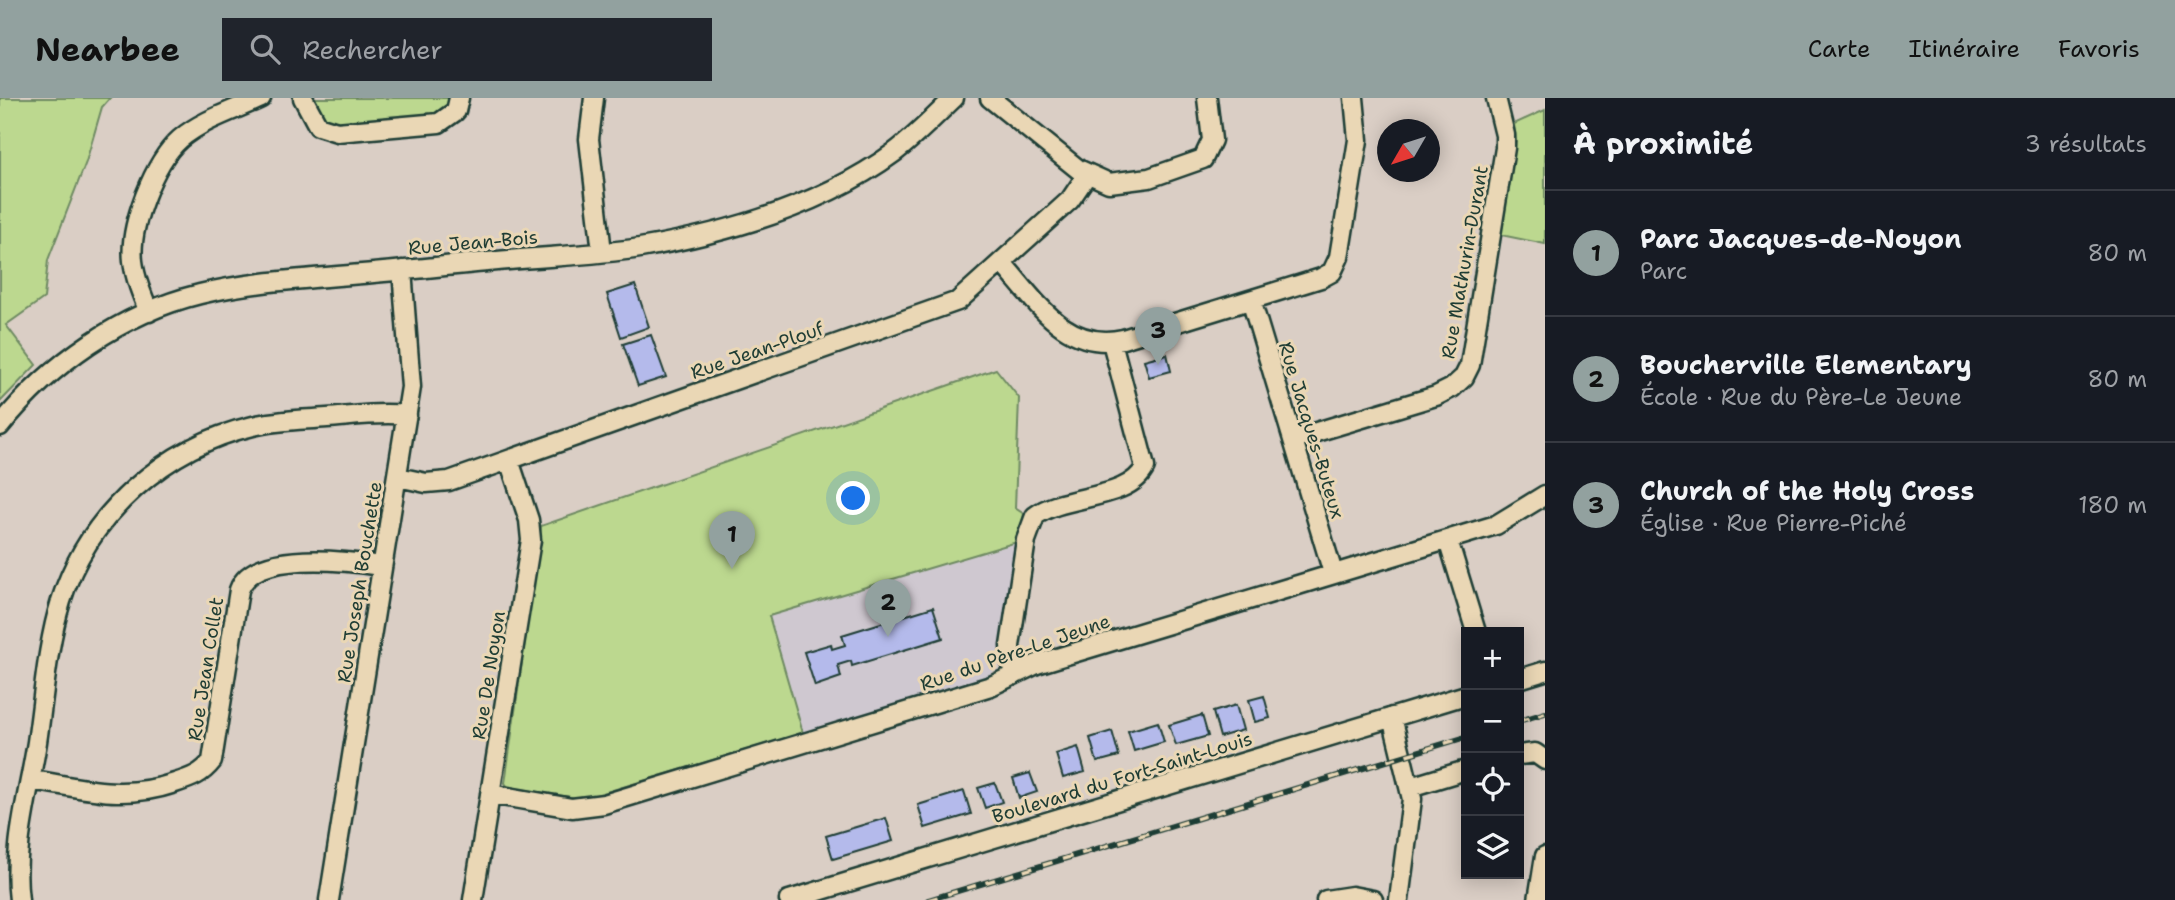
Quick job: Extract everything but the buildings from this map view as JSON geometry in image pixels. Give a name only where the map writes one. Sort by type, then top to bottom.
[{"type":"street","points":[[149,312],[135,270],[132,244],[140,213],[163,159],[194,129],[261,98]]},
{"type":"street","points":[[303,98],[318,126],[337,132],[439,123],[456,111],[459,98]]},
{"type":"street","points":[[594,98],[589,139],[602,252]]},
{"type":"street","name":"Rue Jean-Bois","points":[[0,426],[39,383],[63,363],[149,312],[219,290],[602,252],[690,238],[759,218],[818,196],[864,172],[897,150],[954,98]]},
{"type":"street","points":[[990,98],[1087,175],[1109,183],[1130,183],[1199,162],[1206,156],[1212,140],[1208,98]]},
{"type":"street","points":[[1003,263],[1067,330],[1088,341],[1112,342],[1321,278],[1337,265],[1359,140],[1354,98]]},
{"type":"street","name":"Rue Mathurin-Durant","points":[[1293,439],[1436,396],[1452,388],[1464,377],[1470,365],[1505,148],[1505,135],[1496,98]]},
{"type":"street","name":"Rue Jean-Plouf","points":[[398,477],[436,484],[948,305],[966,295],[1003,263],[1075,195],[1087,175]]},
{"type":"street","name":"Rue Joseph Bouchette","points":[[329,900],[407,415],[411,376],[402,270]]},
{"type":"street","name":"Rue Jacques-Buteux","points":[[1251,300],[1333,573]]},
{"type":"street","points":[[1016,673],[1011,662],[1010,646],[1026,540],[1035,516],[1054,507],[1129,485],[1145,467],[1112,342]]},
{"type":"street","points":[[19,900],[18,866],[61,600],[91,540],[108,515],[135,487],[175,457],[237,430],[270,423],[382,413],[407,415]]},
{"type":"street","name":"Rue De Noyon","points":[[472,900],[531,540],[529,520],[509,460]]},
{"type":"street","name":"Rue du Père-Le Jeune","points":[[491,794],[572,808],[589,807],[978,690],[1037,663],[1448,540],[1507,520],[1545,495]]},
{"type":"street","points":[[1448,540],[1474,627]]},
{"type":"street","name":"Rue Jean Collet","points":[[31,780],[120,794],[154,790],[201,774],[212,761],[239,590],[247,575],[262,568],[330,559],[382,566]]},
{"type":"street","points":[[1524,677],[1545,671]]},
{"type":"street","name":"Boulevard du Fort-Saint-Louis","points":[[789,900],[1461,696]]},
{"type":"street","points":[[1392,717],[1410,787],[1410,829],[1399,900]]},
{"type":"street","points":[[1524,754],[1535,753],[1545,760]]},
{"type":"street","points":[[1410,787],[1461,772]]},
{"type":"street","points":[[1538,900],[1545,857]]},
{"type":"street","points":[[1326,900],[1342,896],[1373,900]]},
{"type":"shaded area","points":[[1017,542],[998,659],[991,674],[803,733],[769,616]]},
{"type":"green space","points":[[0,98],[110,98],[102,107],[86,162],[48,260],[44,298],[6,325],[36,365],[0,402]]},
{"type":"green space","points":[[313,98],[451,98],[450,107],[438,116],[331,125],[325,122]]},
{"type":"green space","points":[[1545,110],[1545,244],[1501,235],[1516,140],[1514,124]]},
{"type":"green space","points":[[996,369],[1019,398],[1015,508],[1024,514],[1017,542],[769,616],[803,733],[583,799],[508,787],[505,783],[541,526]]},
{"type":"railway","points":[[1524,719],[1545,713]]},
{"type":"railway","points":[[928,900],[1461,739]]},
{"type":"place","name":"Church of the Holy Cross","points":[[1158,365]]},
{"type":"place","name":"Parc Jacques-de-Noyon","points":[[732,569]]},
{"type":"place","name":"Boucherville Elementary","points":[[888,637]]}]
